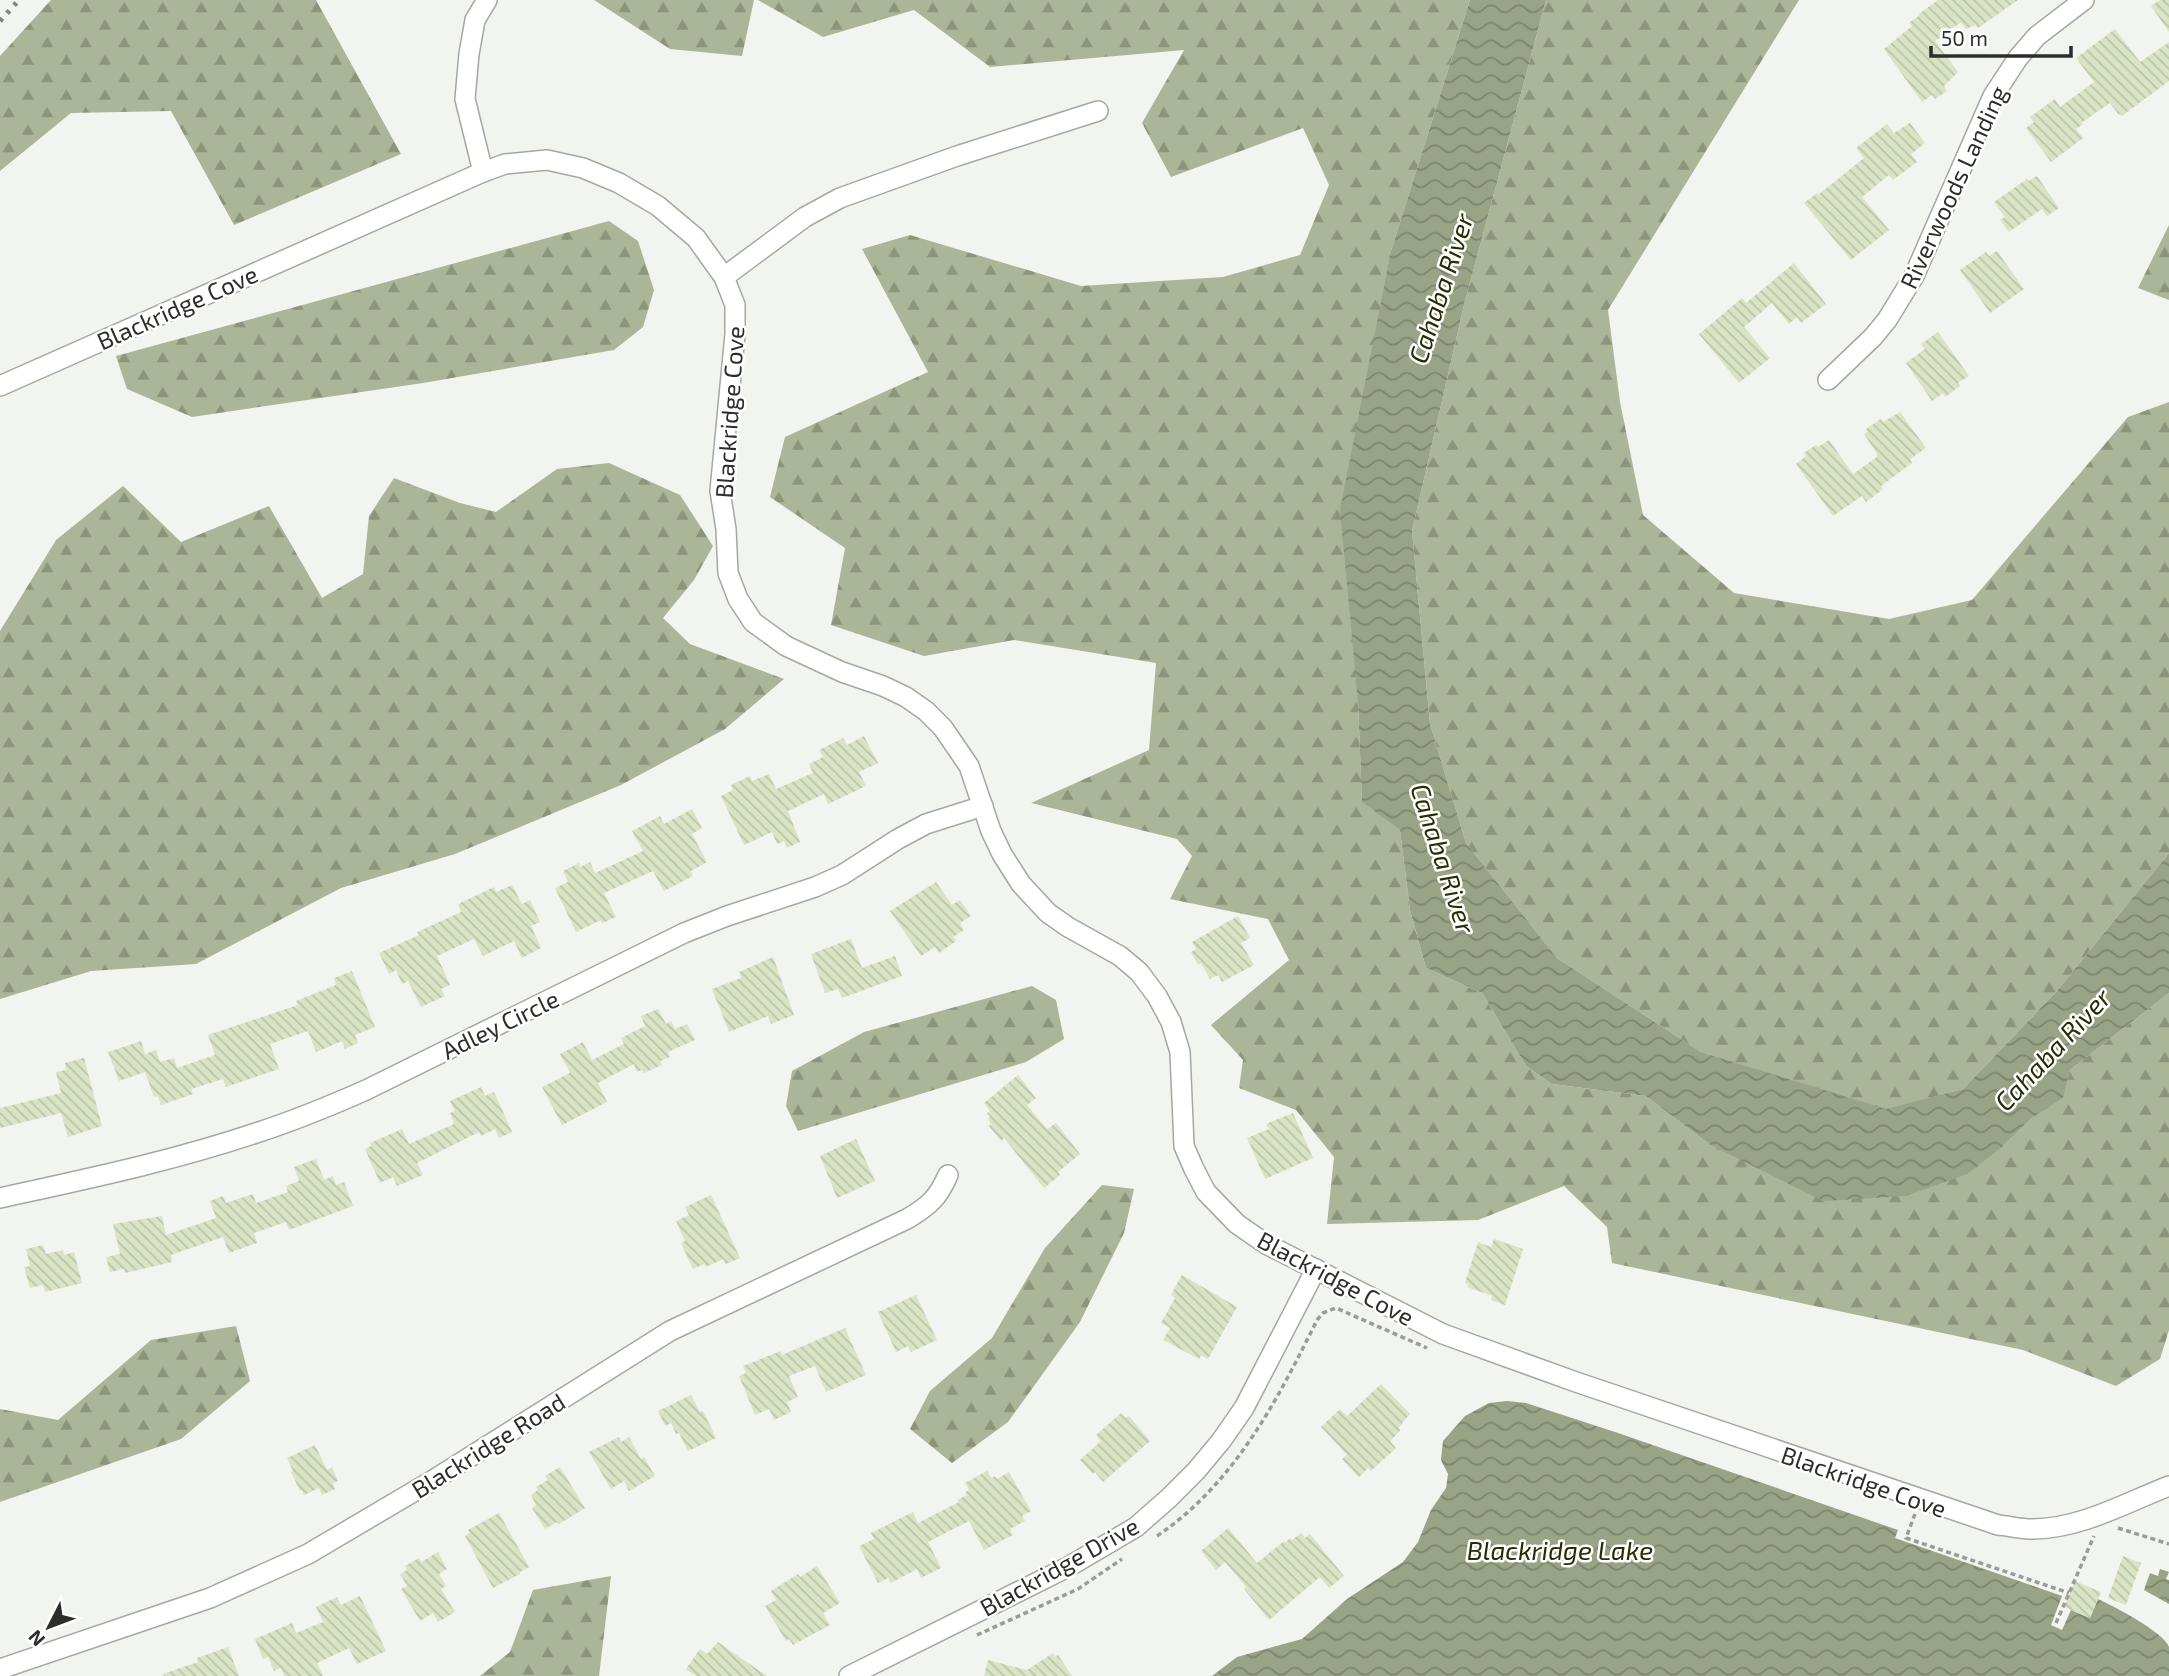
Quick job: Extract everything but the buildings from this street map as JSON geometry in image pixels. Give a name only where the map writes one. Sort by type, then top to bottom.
[{"type":"street","points":[[483,172],[466,99],[469,54],[475,20],[487,0]]},
{"type":"street","name":"Riverwoods Landing","points":[[1828,380],[1873,337],[1901,299],[1914,276],[1980,123],[2006,76],[2037,36],[2084,0]]},
{"type":"street","points":[[723,277],[805,217],[840,198],[957,156],[1098,111]]},
{"type":"street","name":"Blackridge Cove","points":[[0,386],[505,164],[547,160],[583,168],[619,183],[658,206],[696,238],[723,277],[735,305],[735,334],[720,491],[726,529],[728,573],[738,599],[753,622],[786,646],[842,672],[906,696],[926,711],[943,728],[969,766],[991,831],[1021,884],[1048,913],[1120,956],[1139,972],[1157,996],[1171,1022],[1180,1052],[1184,1146],[1206,1192],[1237,1224],[1266,1244],[1443,1334],[1576,1382],[1998,1525],[2031,1529],[2059,1526],[2096,1516],[2169,1486]]},
{"type":"street","name":"Adley Circle","points":[[0,1198],[186,1154],[257,1133],[325,1108],[684,933],[727,915],[824,883],[926,824],[983,806]]},
{"type":"street","name":"Blackridge Road","points":[[0,1669],[210,1598],[307,1554],[430,1482],[670,1331],[907,1219],[929,1206],[942,1190],[948,1175]]},
{"type":"street","name":"Blackridge Drive","points":[[849,1676],[1068,1567],[1136,1527],[1196,1471],[1244,1408],[1316,1269]]},
{"type":"path","points":[[1153,1538],[1186,1514],[1258,1431],[1323,1313],[1336,1308],[1432,1350]]},
{"type":"path","points":[[1915,1514],[1906,1538],[2069,1593]]},
{"type":"path","points":[[2124,1521],[2113,1526],[2169,1544]]},
{"type":"path","points":[[2056,1623],[2095,1534],[2089,1536]]},
{"type":"path","points":[[972,1638],[1077,1589],[1131,1553]]},
{"type":"green space","points":[[51,0],[316,0],[401,154],[234,225],[171,111],[71,113],[0,171],[0,56]]},
{"type":"green space","points":[[594,0],[754,0],[742,56],[670,49]]},
{"type":"green space","points":[[758,0],[1470,0],[1391,251],[1358,702],[1362,801],[1400,830],[1410,910],[1426,968],[1482,993],[1526,1066],[1552,1084],[1646,1096],[1709,1144],[2002,1147],[2032,1118],[2062,1098],[2070,1070],[2169,993],[2169,1330],[2160,1359],[2116,1386],[2023,1350],[1612,1263],[1607,1227],[1564,1186],[1478,1220],[1327,1224],[1334,1157],[1296,1110],[1239,1088],[1243,1060],[1211,1025],[1289,960],[1268,919],[1170,899],[1192,856],[1177,839],[1031,803],[1149,750],[1156,663],[1014,640],[924,656],[831,625],[845,548],[770,497],[785,437],[928,372],[862,249],[910,235],[1081,286],[1223,277],[1300,255],[1329,185],[1303,128],[1171,177],[1142,123],[1184,50],[990,67],[914,10],[823,37]]},
{"type":"green space","points":[[1546,0],[1799,0],[1608,310],[1620,402],[1643,515],[1734,593],[1889,619],[1972,600],[2128,417],[2169,402],[2169,853],[2056,992],[1963,1089],[1886,1110],[1701,1052],[1557,958],[1466,843],[1430,724],[1412,531],[1464,305]]},
{"type":"green space","points":[[609,221],[638,241],[654,290],[643,327],[614,350],[423,383],[192,417],[127,389],[116,356]]},
{"type":"green space","points":[[2169,225],[2169,300],[2138,288]]},
{"type":"green space","points":[[609,463],[680,495],[713,546],[694,580],[663,618],[690,644],[784,679],[725,729],[621,785],[455,854],[341,888],[196,964],[91,971],[0,999],[0,631],[56,540],[123,486],[181,542],[269,506],[322,598],[363,574],[369,516],[394,478],[460,503],[496,512],[557,469]]},
{"type":"green space","points":[[1032,986],[1056,1000],[1064,1039],[1026,1062],[798,1131],[786,1106],[792,1071],[864,1032]]},
{"type":"green space","points":[[1102,1185],[1134,1189],[1124,1233],[1080,1322],[1008,1422],[952,1463],[910,1429],[930,1391],[992,1338],[1045,1248]]},
{"type":"green space","points":[[236,1326],[250,1381],[181,1439],[0,1502],[0,1409],[58,1420],[151,1340]]},
{"type":"green space","points":[[611,1576],[599,1676],[480,1676],[510,1652],[533,1590]]},
{"type":"water","name":"Cahaba River","points":[[1470,0],[1546,0],[1464,305],[1412,531],[1430,724],[1466,843],[1557,958],[1701,1052],[1886,1109],[1963,1089],[2056,992],[2169,853],[2169,993],[2070,1070],[2063,1098],[2032,1118],[2002,1147],[1967,1174],[1906,1196],[1823,1201],[1709,1144],[1646,1096],[1552,1084],[1526,1066],[1482,993],[1426,968],[1410,910],[1400,830],[1362,802],[1358,702],[1340,510],[1391,251]]},
{"type":"water","name":"Blackridge Lake","points":[[1489,1403],[1526,1403],[1618,1433],[1898,1530],[1895,1538],[2062,1596],[2051,1625],[2062,1630],[2071,1610],[2090,1618],[2098,1599],[2137,1620],[2165,1641],[2169,1647],[2169,1676],[1212,1676],[1237,1657],[1302,1639],[1347,1599],[1403,1562],[1418,1542],[1431,1510],[1446,1488],[1448,1474],[1441,1460],[1443,1441],[1465,1416]]},
{"type":"water","points":[[2160,1569],[2169,1572],[2166,1579],[2169,1580],[2169,1604],[2144,1590],[2150,1573],[2158,1576]]},
{"type":"railway","points":[[0,21],[19,0]]}]
